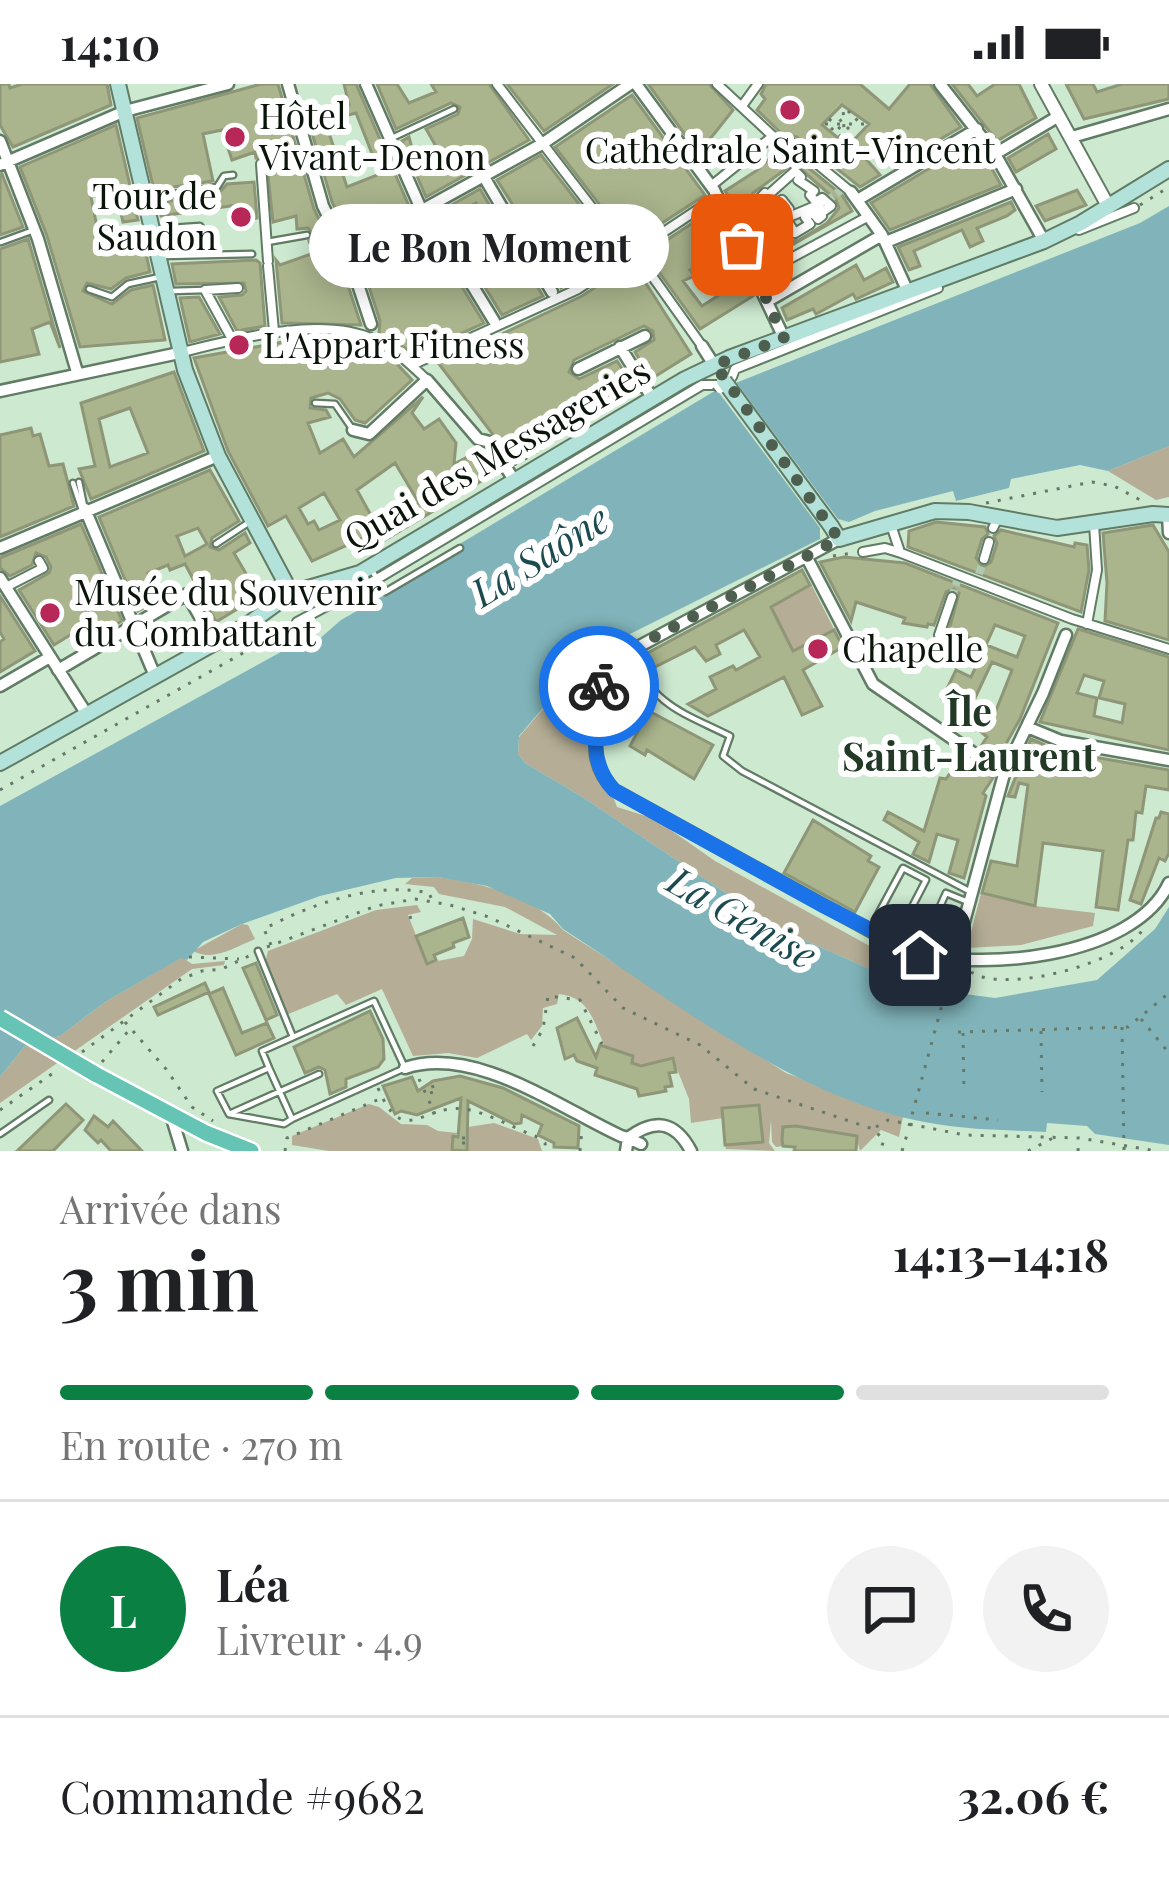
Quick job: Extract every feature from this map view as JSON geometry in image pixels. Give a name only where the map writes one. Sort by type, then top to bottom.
[{"type":"main road","points":[[118,84],[179,353],[218,456],[291,593]]},
{"type":"main road","name":"Quai des Messageries","points":[[1,761],[247,626],[291,593],[374,573],[651,396],[725,378],[784,338],[1044,241],[1169,170]]},
{"type":"main road","points":[[725,378],[835,532],[922,513],[956,511],[1041,527],[1168,515]]},
{"type":"main road","points":[[0,1018],[171,1115],[251,1151]]},
{"type":"street","points":[[4,164],[125,111],[183,91],[228,84]]},
{"type":"street","points":[[288,84],[323,206],[346,252],[375,340]]},
{"type":"street","points":[[366,84],[423,208],[496,324]]},
{"type":"street","points":[[496,84],[725,378],[1133,208]]},
{"type":"street","points":[[346,252],[542,144],[633,84],[717,196],[784,338]]},
{"type":"street","points":[[717,84],[773,136],[792,143],[849,192],[884,238],[908,292]]},
{"type":"street","points":[[745,108],[758,84]]},
{"type":"street","points":[[940,84],[995,154],[1044,241]]},
{"type":"street","points":[[1041,84],[1107,204]]},
{"type":"street","points":[[1072,137],[1169,109]]},
{"type":"street","points":[[995,154],[1059,116]]},
{"type":"street","points":[[849,192],[977,129]]},
{"type":"street","points":[[412,365],[632,254],[717,196],[773,136]]},
{"type":"street","points":[[0,141],[4,164],[34,230],[77,372]]},
{"type":"street","points":[[261,164],[274,332]]},
{"type":"street","points":[[795,171],[801,177],[798,180],[814,190],[809,195],[816,202],[822,198],[831,206],[818,209],[822,216],[808,215],[809,224],[795,233],[788,222],[764,244],[755,238],[748,226],[760,220],[764,226],[789,209],[782,200],[769,211],[769,205],[759,199],[795,171]]},
{"type":"street","points":[[484,177],[554,296]]},
{"type":"street","points":[[768,302],[884,238],[1016,189]]},
{"type":"street","points":[[742,245],[795,213],[827,201]]},
{"type":"street","points":[[756,277],[870,215]]},
{"type":"street","points":[[378,234],[390,257]]},
{"type":"street","points":[[232,339],[205,290],[238,288]]},
{"type":"street","points":[[0,392],[232,339],[274,332],[343,333],[375,340],[412,365],[478,439],[490,442],[514,480]]},
{"type":"street","points":[[578,369],[645,336]]},
{"type":"street","points":[[620,347],[651,396]]},
{"type":"street","name":"Quai des Messageries","points":[[298,622],[374,573],[703,385],[725,378]]},
{"type":"street","points":[[353,430],[369,434],[427,380]]},
{"type":"street","points":[[0,548],[119,490],[218,456]]},
{"type":"street","points":[[84,510],[155,676]]},
{"type":"street","points":[[1168,515],[1169,533]]},
{"type":"street","points":[[890,522],[901,553]]},
{"type":"street","points":[[1087,624],[1097,570],[1094,524]]},
{"type":"street","points":[[835,532],[807,558],[598,667],[593,676],[603,693],[593,746],[604,778],[614,790],[905,950],[952,964],[1076,947],[1126,927],[1150,910],[1169,883]]},
{"type":"street","points":[[984,559],[989,542]]},
{"type":"street","points":[[863,552],[885,548],[901,553],[958,579],[978,578],[1072,619],[1169,649]]},
{"type":"street","points":[[807,558],[873,684],[1004,774]]},
{"type":"street","points":[[39,561],[43,568],[3,582],[86,713]]},
{"type":"street","points":[[58,670],[187,594],[215,643]]},
{"type":"street","points":[[939,635],[952,597]]},
{"type":"street","points":[[952,964],[1004,774],[1072,619]]},
{"type":"street","points":[[0,686],[50,657]]},
{"type":"street","points":[[1028,728],[1061,741],[1169,760]]},
{"type":"street","points":[[412,1066],[444,1061],[470,1067],[586,1117],[641,1148],[641,1128]]},
{"type":"street","points":[[171,1115],[182,1151]]},
{"type":"street","points":[[627,1144],[641,1128],[658,1124],[676,1128],[691,1151]]},
{"type":"lane","points":[[388,140],[454,109]]},
{"type":"lane","points":[[143,200],[217,187],[224,176],[232,175]]},
{"type":"lane","points":[[151,230],[200,226],[208,237],[209,255]]},
{"type":"lane","points":[[1,242],[34,230]]},
{"type":"lane","points":[[267,242],[307,235]]},
{"type":"lane","points":[[157,256],[252,254]]},
{"type":"lane","points":[[89,289],[112,297],[128,284],[205,290]]},
{"type":"lane","points":[[315,404],[335,404],[353,430]]},
{"type":"lane","points":[[76,483],[84,510]]},
{"type":"lane","points":[[216,544],[250,521]]},
{"type":"lane","points":[[374,573],[385,592],[460,548]]},
{"type":"lane","points":[[628,652],[646,686],[667,704],[730,736],[723,757],[742,771],[970,897]]},
{"type":"lane","points":[[874,920],[903,868],[926,880],[899,932],[925,940],[946,893],[970,897]]},
{"type":"lane","points":[[258,951],[293,1037]]},
{"type":"lane","points":[[229,1114],[284,1124],[412,1066],[374,1000],[262,1051],[292,1119]]},
{"type":"lane","points":[[229,1114],[217,1091],[269,1068]]},
{"type":"lane","points":[[229,1114],[319,1074]]},
{"type":"lane","points":[[0,1134],[49,1100]]},
{"type":"path","points":[[843,104],[844,132]]},
{"type":"path","points":[[831,130],[850,110]]},
{"type":"path","points":[[837,111],[859,130]]},
{"type":"path","points":[[839,137],[858,118]]},
{"type":"path","points":[[830,119],[852,139]]},
{"type":"path","points":[[825,124],[865,124]]},
{"type":"path","points":[[1133,208],[1169,187]]},
{"type":"path","points":[[984,503],[1092,482],[1114,486],[1149,505]]},
{"type":"path","points":[[823,558],[863,552]]},
{"type":"path","points":[[0,790],[298,622]]},
{"type":"path","points":[[74,750],[79,762]]},
{"type":"path","points":[[272,945],[264,928],[282,917],[344,899],[400,888],[429,893],[432,902]]},
{"type":"path","points":[[86,1049],[182,979],[222,969],[376,906],[415,899],[489,917],[575,958],[623,1008],[700,1045],[754,1089],[873,1129],[884,1140],[880,1151]]},
{"type":"path","points":[[969,971],[978,978],[1005,979],[1083,966],[1136,940],[1150,910]]},
{"type":"path","points":[[189,957],[240,960]]},
{"type":"path","points":[[902,1151],[952,964]]},
{"type":"path","points":[[964,1090],[961,1032],[1122,1028],[1169,993]]},
{"type":"path","points":[[533,1046],[543,1029],[548,996],[580,1000],[602,1044]]},
{"type":"path","points":[[1140,1017],[1169,1053]]},
{"type":"path","points":[[125,1021],[192,1106],[223,1131]]},
{"type":"path","points":[[1122,1028],[1124,1151]]},
{"type":"path","points":[[95,1070],[130,1029]]},
{"type":"path","points":[[1041,1029],[1042,1092]]},
{"type":"path","points":[[412,1066],[420,1070],[416,1071],[435,1115]]},
{"type":"path","points":[[0,1110],[56,1071],[69,1076]]},
{"type":"path","points":[[375,1081],[391,1114],[400,1119],[472,1111],[535,1136],[545,1143],[546,1151],[556,1151]]},
{"type":"path","points":[[285,1151],[286,1138],[382,1098]]},
{"type":"path","points":[[926,1113],[996,1120],[993,1137]]},
{"type":"path","points":[[580,1151],[586,1117]]},
{"type":"path","points":[[873,1129],[888,1120],[965,1136],[1079,1138],[1157,1151]]},
{"type":"path","points":[[1028,1151],[1055,1137]]},
{"type":"path","points":[[1078,1151],[1079,1138]]},
{"type":"shaded area","points":[[1169,446],[1169,497],[1156,500],[1108,471]]},
{"type":"shaded area","points":[[811,584],[834,629],[793,651],[771,607]]},
{"type":"shaded area","points":[[554,696],[559,714],[571,722],[584,722],[617,807],[655,819],[715,861],[917,972],[911,987],[781,930],[525,763],[518,754],[519,737]]},
{"type":"shaded area","points":[[438,877],[489,887],[538,908],[563,930],[786,1073],[903,1117],[899,1137],[881,1130],[860,1151],[856,1136],[784,1127],[783,1146],[776,1147],[771,1120],[769,1143],[775,1151],[726,1149],[725,1145],[762,1141],[759,1105],[723,1108],[723,1118],[691,1123],[689,1099],[673,1059],[647,1070],[631,1063],[633,1056],[605,1047],[594,1020],[570,996],[559,994],[557,1004],[543,1008],[542,1026],[531,1040],[527,1034],[477,1058],[448,1053],[413,1056],[382,989],[346,1005],[337,994],[286,1015],[265,963],[268,951],[376,910],[417,905],[421,912],[408,915],[427,963],[464,956],[472,939],[473,919],[520,934],[557,935],[505,907],[405,884],[412,878]]},
{"type":"shaded area","points":[[981,893],[1095,913],[1093,926],[1021,945],[967,948]]},
{"type":"shaded area","points":[[248,925],[255,939],[216,954],[193,951]]},
{"type":"shaded area","points":[[182,957],[192,964],[225,961],[224,965],[192,969],[0,1103],[0,1077],[24,1047],[60,1036],[105,1002]]},
{"type":"shaded area","points":[[369,1104],[401,1124],[458,1133],[452,1150],[459,1151],[329,1151],[292,1145],[292,1136]]},
{"type":"shaded area","points":[[494,1123],[538,1139],[542,1151],[467,1151],[468,1127]]},
{"type":"water","points":[[1169,206],[1169,446],[1108,471],[1080,465],[1011,479],[1009,488],[956,501],[953,491],[849,522],[838,521],[820,539],[622,638],[566,681],[519,736],[518,754],[781,930],[911,987],[995,998],[1097,980],[1155,929],[1169,907],[1169,1145],[1095,1134],[1087,1126],[1047,1123],[1046,1132],[936,1124],[836,1095],[695,1017],[563,929],[550,914],[487,886],[438,877],[396,878],[320,896],[242,924],[203,942],[187,960],[181,958],[105,1002],[60,1036],[24,1047],[0,1077],[0,806],[290,647],[317,641],[341,620],[462,551],[458,545],[713,392],[1140,223]]},
{"type":"pier","points":[[738,376],[736,382],[838,519],[849,522],[837,521],[820,539],[820,528],[717,390],[708,389]]},
{"type":"building","points":[[0,84],[10,88],[107,84],[111,105],[13,147],[0,125]]},
{"type":"building","points":[[261,84],[278,84],[314,209],[341,264],[361,325],[282,323],[276,260],[280,265],[314,253],[309,241],[314,235],[308,228],[297,229],[296,216],[273,222],[266,157],[256,158],[255,152],[232,160],[222,130],[203,134],[213,181],[154,190],[137,118]]},
{"type":"building","points":[[344,84],[356,84],[409,206],[350,239],[332,202],[307,116],[349,105]],"holes":[[[356,113],[380,174],[347,187],[325,121]]]},
{"type":"building","points":[[377,84],[397,84],[409,103],[436,92],[431,84],[489,84],[529,140],[426,197],[402,141],[409,137],[415,159],[424,162],[441,155],[426,129],[458,114],[460,107],[451,103],[396,129]]},
{"type":"building","points":[[507,84],[613,84],[544,131]]},
{"type":"building","points":[[648,84],[709,84],[733,110],[710,139],[715,143],[700,155]]},
{"type":"building","points":[[766,84],[860,84],[889,109],[910,84],[930,84],[961,127],[915,154],[905,137],[891,150],[884,143],[867,160],[880,175],[860,187],[797,137],[780,132],[757,110],[765,99],[761,94]],"holes":[[[842,105],[869,124],[848,146],[822,125]]]},
{"type":"building","points":[[952,84],[968,84],[977,96],[995,84],[1019,84],[1036,118],[997,141]]},
{"type":"building","points":[[1066,84],[1093,84],[1097,92],[1122,84],[1169,84],[1169,99],[1084,119]]},
{"type":"building","points":[[632,95],[705,195],[630,244],[555,147]]},
{"type":"building","points":[[116,125],[138,220],[123,222],[116,192],[91,197],[97,227],[115,222],[115,229],[141,230],[150,272],[126,278],[111,289],[87,283],[83,291],[112,304],[131,290],[153,285],[165,340],[80,347],[47,236],[20,167]]},
{"type":"building","points":[[1048,134],[1056,149],[1016,172],[1008,158]]},
{"type":"building","points":[[974,142],[957,153],[967,168],[986,158],[1001,185],[890,230],[871,203]]},
{"type":"building","points":[[780,149],[842,195],[852,211],[760,263],[754,251],[777,246],[786,234],[792,241],[799,240],[827,223],[839,208],[794,163],[753,193],[751,201],[761,212],[745,219],[725,191]]},
{"type":"building","points":[[541,155],[617,253],[561,288],[497,180]]},
{"type":"building","points":[[0,175],[23,227],[0,235]]},
{"type":"building","points":[[254,182],[257,218],[237,221],[237,205],[161,216],[158,203],[219,193],[227,184]]},
{"type":"building","points":[[480,189],[543,296],[502,315],[439,212]],"holes":[[[476,203],[488,223],[463,233],[452,216]]]},
{"type":"building","points":[[1077,190],[1086,205],[1045,221],[1036,206]]},
{"type":"building","points":[[1011,202],[1015,210],[977,228],[983,241],[970,247],[962,230],[914,251],[920,266],[909,270],[898,247]]},
{"type":"building","points":[[712,210],[753,296],[700,329],[646,254]],"holes":[[[714,254],[730,288],[702,306],[683,281],[694,276],[690,270]]]},
{"type":"building","points":[[422,221],[484,323],[421,352],[410,351],[379,333],[380,321],[359,256],[375,247],[385,263],[395,264],[398,256],[390,239]]},
{"type":"building","points":[[28,239],[60,348],[50,322],[32,329],[39,354],[0,362],[0,249]]},
{"type":"building","points":[[256,260],[265,326],[237,331],[219,297],[242,295],[244,283],[176,284],[172,264]]},
{"type":"building","points":[[633,263],[691,354],[651,379],[635,352],[654,340],[653,331],[644,326],[574,360],[569,372],[579,379],[617,361],[635,389],[514,462],[439,364],[582,296]]},
{"type":"building","points":[[856,265],[864,280],[886,268],[893,282],[856,299],[853,294],[816,314],[813,309],[787,320],[782,308]]},
{"type":"building","points":[[199,297],[220,334],[190,342],[180,298]]},
{"type":"building","points":[[305,338],[352,341],[372,348],[412,380],[365,423],[355,420],[340,399],[328,393],[311,398],[310,408],[326,410],[330,417],[308,423],[320,453],[343,439],[354,457],[423,397],[412,413],[424,429],[439,419],[456,443],[454,464],[481,450],[497,471],[442,499],[445,504],[370,549],[363,538],[312,561],[286,516],[268,526],[228,451],[194,358]],"holes":[[[395,463],[419,503],[378,528],[357,490]],[[324,493],[340,520],[319,530],[314,521],[308,524],[299,508]]]},
{"type":"building","points":[[174,372],[204,451],[91,499],[79,469],[95,466],[81,403]],"holes":[[[130,408],[148,453],[110,467],[99,419]]]},
{"type":"building","points":[[31,428],[33,436],[40,434],[49,466],[63,464],[74,506],[0,537],[0,435]]},
{"type":"building","points":[[210,470],[239,521],[212,538],[210,547],[219,550],[245,533],[250,543],[234,553],[259,596],[216,622],[185,564],[170,570],[168,565],[148,573],[160,599],[138,611],[99,517]],"holes":[[[198,528],[207,544],[185,556],[177,536]]]},
{"type":"building","points":[[936,522],[985,527],[988,534],[976,558],[983,567],[991,562],[997,543],[994,536],[1001,530],[1074,547],[1075,543],[1087,545],[1089,570],[1081,612],[908,547],[909,531]]},
{"type":"building","points":[[81,524],[122,621],[95,637],[88,624],[54,645],[19,590],[49,573],[46,557],[36,553],[32,565],[10,576],[0,568],[0,558]]},
{"type":"building","points":[[1153,525],[1169,552],[1169,640],[1105,621],[1103,533]]},
{"type":"building","points":[[844,557],[905,563],[1058,623],[1020,719],[998,758],[981,746],[987,737],[980,731],[988,716],[993,718],[1012,670],[992,662],[960,730],[950,722],[958,706],[942,699],[956,670],[971,677],[980,658],[976,656],[980,648],[971,645],[973,639],[949,630],[959,593],[954,589],[946,592],[934,625],[927,627],[903,623],[905,618],[856,602],[851,621],[820,562]],"holes":[[[995,625],[1025,636],[1017,657],[986,645]]]},
{"type":"building","points":[[802,570],[810,585],[771,607],[793,651],[834,630],[843,647],[803,670],[822,706],[802,715],[784,677],[708,716],[688,704],[716,689],[710,677],[760,657],[744,630],[716,645],[720,654],[706,661],[695,647],[649,670],[642,656]]},
{"type":"building","points":[[0,596],[35,651],[0,672],[0,642],[4,639]]},
{"type":"building","points":[[1078,629],[1169,657],[1169,750],[1040,722]],"holes":[[[1084,675],[1104,681],[1099,698],[1125,704],[1122,723],[1094,716],[1097,698],[1077,693]]]},
{"type":"building","points":[[649,711],[713,745],[694,779],[647,750],[645,755],[630,746]]},
{"type":"building","points":[[1031,739],[1059,751],[1169,770],[1169,790],[1146,786],[1142,813],[1136,812],[1118,910],[1096,907],[1103,851],[1043,843],[1035,906],[982,893],[991,861],[1017,866],[1028,785],[1019,783],[1015,797],[1008,796]]},
{"type":"building","points":[[962,757],[993,778],[983,793],[964,878],[949,873],[958,840],[937,834],[929,862],[913,854],[919,842],[884,820],[888,812],[924,831],[940,778],[946,779]]},
{"type":"building","points":[[1161,812],[1169,814],[1169,853],[1165,861],[1159,858],[1141,904],[1130,900]]},
{"type":"building","points":[[813,820],[871,856],[868,861],[879,867],[855,912],[784,873]]},
{"type":"building","points":[[463,918],[469,937],[434,955],[436,960],[427,964],[416,936]]},
{"type":"building","points":[[256,963],[277,1015],[266,1020],[243,968]]},
{"type":"building","points":[[205,983],[209,992],[158,1015],[154,1007]]},
{"type":"building","points":[[223,988],[242,1033],[267,1023],[274,1038],[236,1055],[209,994]]},
{"type":"building","points":[[370,1011],[383,1039],[384,1059],[378,1067],[346,1079],[346,1087],[330,1094],[325,1070],[319,1067],[305,1073],[294,1047]]},
{"type":"building","points":[[577,1018],[596,1057],[600,1045],[633,1056],[632,1063],[641,1066],[673,1058],[672,1086],[639,1096],[637,1089],[595,1075],[597,1068],[577,1061],[574,1055],[565,1059],[557,1028]]},
{"type":"building","points":[[460,1076],[503,1088],[579,1126],[578,1148],[554,1147],[538,1135],[542,1125],[522,1115],[521,1123],[514,1124],[468,1101],[467,1151],[452,1150],[453,1136],[458,1137],[461,1098],[417,1115],[395,1114],[383,1086],[412,1077],[418,1091],[433,1081]]},
{"type":"building","points":[[66,1104],[83,1120],[53,1151],[17,1151]]},
{"type":"building","points":[[759,1105],[763,1142],[725,1145],[722,1108]]},
{"type":"building","points":[[94,1116],[108,1127],[113,1121],[142,1151],[111,1151],[101,1140],[98,1143],[85,1130]]},
{"type":"building","points":[[783,1127],[857,1136],[856,1151],[794,1151],[795,1147],[783,1146]]},
{"type":"tunnel","points":[[261,164],[307,151]]},
{"type":"tunnel","points":[[827,201],[840,191]]},
{"type":"tunnel","points":[[979,574],[984,559]]},
{"type":"tunnel","points":[[952,597],[957,581]]},
{"type":"way so far","points":[[599,686],[593,676],[598,667],[839,539],[715,365],[784,338],[742,245]]},
{"type":"place","name":"Cathédrale Saint-Vincent","points":[[790,110]]},
{"type":"place","name":"Hôtel Vivant-Denon","points":[[235,137]]},
{"type":"place","name":"Tour de Saudon","points":[[241,217]]},
{"type":"place","name":"Le Bon Moment","points":[[742,245]]},
{"type":"place","name":"L'Appart Fitness","points":[[239,345]]},
{"type":"place","name":"Musée du Souvenir du Combattant","points":[[50,613]]},
{"type":"place","name":"Chapelle","points":[[818,649]]},
{"type":"district","name":"Île Saint-Laurent","points":[[969,734]]},
{"type":"route","points":[[599,686],[603,693],[593,746],[604,778],[614,790],[920,955]]},
{"type":"water label","name":"La Saône","points":[[540,556]]},
{"type":"water label","name":"La Genise","points":[[742,918]]}]
